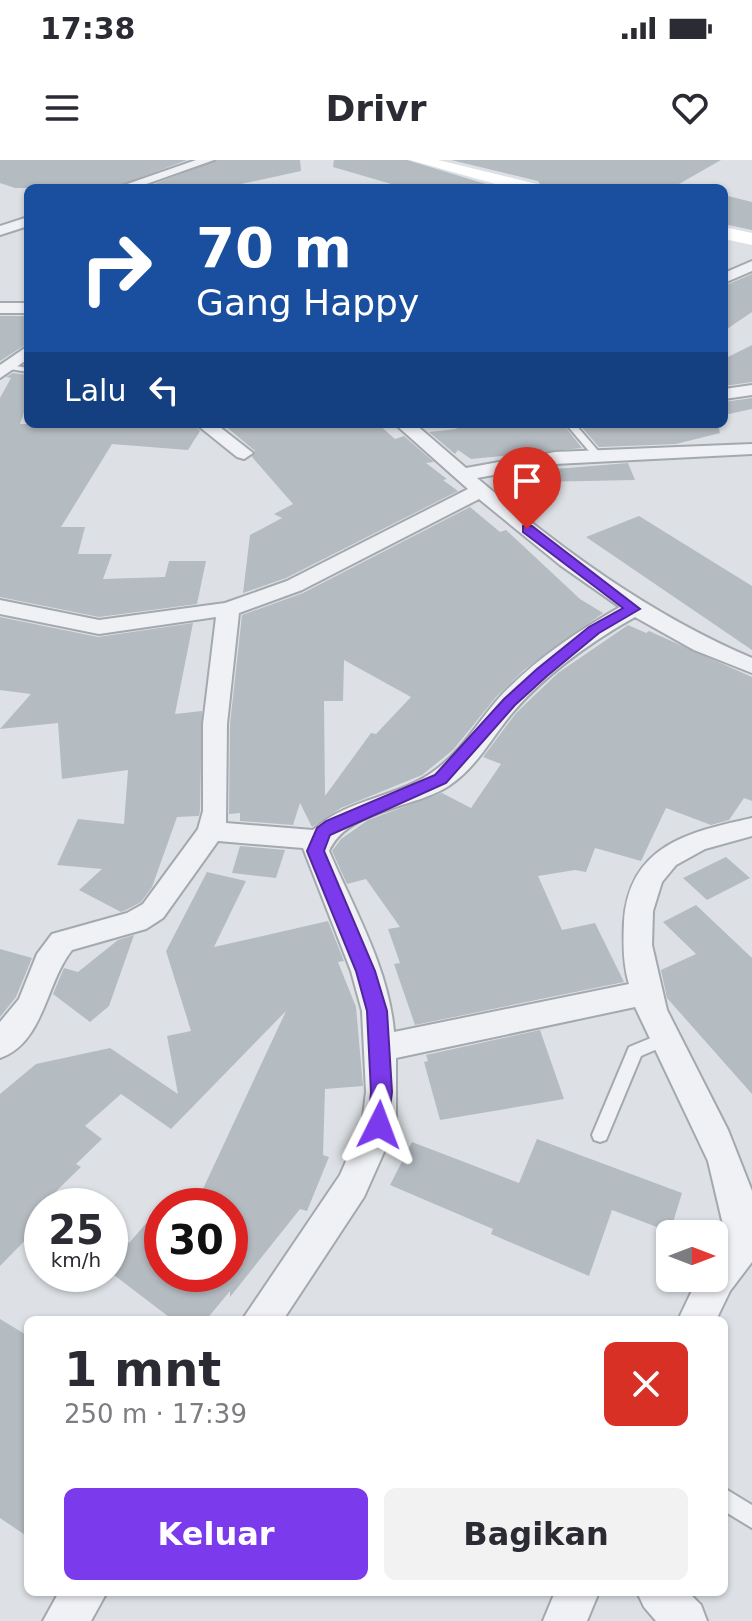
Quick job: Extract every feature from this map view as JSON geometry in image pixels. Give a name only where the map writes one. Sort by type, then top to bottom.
[{"type":"main road","points":[[418,160],[515,184]]},
{"type":"main road","points":[[728,234],[752,239]]},
{"type":"street","points":[[134,184],[208,160]]},
{"type":"street","points":[[4,227],[24,222]]},
{"type":"street","points":[[728,277],[752,265]]},
{"type":"street","points":[[0,308],[24,308]]},
{"type":"street","points":[[2,364],[24,358]]},
{"type":"street","points":[[728,393],[752,390]]},
{"type":"street","points":[[210,428],[244,453]]},
{"type":"street","points":[[409,428],[472,477],[550,549],[633,609],[684,639],[752,666]]},
{"type":"street","points":[[0,607],[99,627],[228,609],[290,590],[409,522],[472,477],[527,461],[752,449]]},
{"type":"street","points":[[0,1045],[32,1005],[52,954],[62,942],[136,921],[153,911],[211,831],[216,811],[215,724],[228,609]]},
{"type":"street","points":[[264,1316],[352,1186],[370,1152],[379,1125],[377,1011],[366,971],[315,851],[318,840],[333,825],[440,779],[509,702],[594,630],[633,609]]},
{"type":"street","points":[[699,1316],[717,1279],[748,1246],[738,1197],[725,1160],[663,1039],[645,993],[638,970],[635,934],[641,900],[652,872],[668,856],[717,836],[752,827]]},
{"type":"street","points":[[211,831],[318,840]]},
{"type":"street","points":[[380,1048],[645,993]]},
{"type":"street","points":[[65,1621],[82,1596]]},
{"type":"street","points":[[565,1621],[575,1596]]},
{"type":"street","points":[[663,1596],[685,1621]]},
{"type":"lane","points":[[573,428],[597,455]]},
{"type":"lane","points":[[600,1135],[635,1052],[663,1039]]},
{"type":"lane","points":[[728,1501],[752,1518]]},
{"type":"building","points":[[0,160],[187,160],[124,184],[24,184],[24,188],[15,188],[0,183]]},
{"type":"building","points":[[217,160],[300,160],[301,171],[241,184],[154,184]]},
{"type":"building","points":[[334,160],[407,160],[486,184],[391,184],[333,167]]},
{"type":"building","points":[[451,160],[721,160],[679,184],[540,184]]},
{"type":"building","points":[[728,196],[752,202],[752,230],[728,225]]},
{"type":"building","points":[[752,274],[752,312],[728,328],[728,284]]},
{"type":"building","points":[[0,316],[24,316],[24,346],[0,361]]},
{"type":"building","points":[[752,345],[752,382],[728,385],[728,357]]},
{"type":"building","points":[[13,373],[24,374],[24,412],[20,424],[24,424],[24,428],[197,428],[200,431],[188,450],[112,444],[61,527],[85,527],[78,554],[112,554],[103,579],[165,577],[169,561],[206,561],[197,604],[99,617],[0,597],[0,398],[11,378],[6,377]]},
{"type":"building","points":[[752,398],[752,409],[728,414],[728,401]]},
{"type":"building","points":[[228,428],[383,428],[395,439],[404,436],[434,462],[426,463],[458,491],[286,578],[243,593],[250,535],[282,518],[274,514],[293,504],[252,457],[255,451]]},
{"type":"building","points":[[566,428],[582,448],[471,459],[458,450],[455,454],[429,432]]},
{"type":"building","points":[[582,428],[719,428],[720,433],[676,444],[599,447]]},
{"type":"building","points":[[628,463],[635,480],[535,482],[531,471]]},
{"type":"building","points":[[470,507],[500,532],[506,530],[580,599],[603,613],[524,670],[496,697],[453,750],[422,775],[341,808],[312,827],[300,803],[293,825],[240,821],[240,813],[229,814],[230,724],[242,615],[303,593]],"holes":[[[344,660],[411,697],[376,734],[371,733],[325,796],[324,701],[343,701]]]},
{"type":"building","points":[[639,516],[752,586],[752,650],[586,537]]},
{"type":"building","points":[[0,617],[98,637],[193,623],[175,714],[202,711],[199,816],[177,817],[152,887],[141,902],[126,910],[121,912],[79,890],[102,869],[57,865],[78,819],[124,824],[128,770],[62,779],[58,723],[0,729],[31,694],[0,690]]},
{"type":"building","points":[[628,625],[646,633],[649,631],[752,677],[752,801],[744,798],[729,820],[711,825],[666,808],[641,861],[595,848],[586,872],[575,870],[538,876],[562,930],[595,923],[624,982],[415,1025],[394,964],[400,963],[388,929],[400,927],[366,879],[347,884],[332,851],[341,839],[368,820],[442,793],[471,808],[501,764],[483,757],[516,713],[558,673]]},
{"type":"building","points":[[240,846],[285,850],[276,878],[232,873]]},
{"type":"building","points":[[726,857],[750,878],[707,900],[683,878]]},
{"type":"building","points":[[207,872],[246,881],[214,947],[328,921],[344,961],[338,962],[356,1007],[363,1086],[325,1089],[323,1155],[329,1157],[307,1211],[300,1209],[248,1274],[248,1188],[203,1188],[286,1011],[171,1129],[121,1094],[85,1126],[102,1139],[76,1164],[81,1167],[59,1188],[24,1188],[24,1241],[0,1266],[0,1094],[36,1064],[110,1048],[178,1094],[167,1036],[191,1031],[166,951]]},
{"type":"building","points":[[696,905],[752,958],[752,1094],[667,998],[661,970],[696,954],[663,922]]},
{"type":"building","points":[[134,935],[109,1006],[90,1022],[53,994],[64,968],[78,972],[118,940]]},
{"type":"building","points":[[0,949],[32,958],[16,997],[0,1017]]},
{"type":"building","points":[[540,1030],[564,1099],[440,1120],[424,1062],[428,1061],[426,1055]]},
{"type":"building","points":[[537,1139],[682,1193],[674,1220],[656,1220],[656,1227],[612,1210],[589,1276],[491,1234],[493,1229],[390,1185],[412,1142],[519,1183]]},
{"type":"building","points":[[144,1226],[144,1292],[229,1292],[209,1316],[168,1316],[128,1286],[129,1243]]},
{"type":"building","points":[[0,1319],[24,1334],[24,1534],[0,1518]]},
{"type":"route","points":[[379,1125],[382,1092],[377,1011],[366,971],[315,851],[323,832],[333,825],[440,779],[459,762],[509,702],[594,630],[633,609],[527,529]]}]
